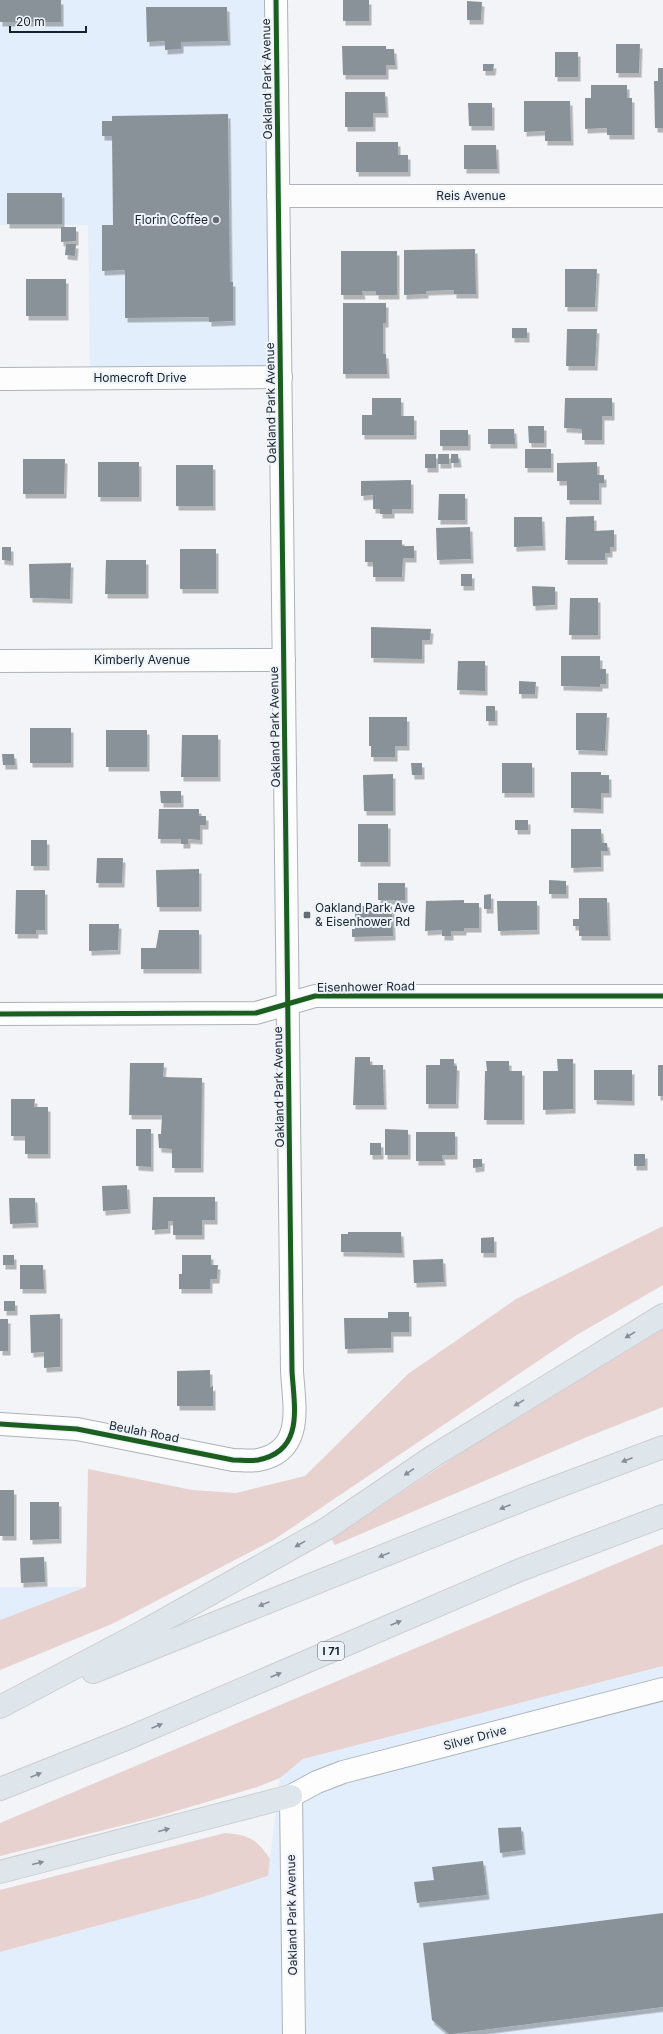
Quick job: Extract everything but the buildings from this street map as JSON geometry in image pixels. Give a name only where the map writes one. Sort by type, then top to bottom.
[{"type":"highway","points":[[0,1708],[146,1630],[326,1529],[432,1457],[663,1315]]},
{"type":"highway","points":[[0,1708],[530,1497],[663,1447]]},
{"type":"highway","name":"I 71","points":[[0,1789],[126,1739],[520,1570],[663,1516]]},
{"type":"highway","points":[[0,1872],[291,1796]]},
{"type":"street","name":"Oakland Park Avenue","points":[[276,0],[292,1371],[295,1418],[292,1435],[281,1450]]},
{"type":"street","name":"Reis Avenue","points":[[278,196],[663,196]]},
{"type":"street","name":"Homecroft Drive","points":[[0,379],[280,377]]},
{"type":"street","name":"Kimberly Avenue","points":[[0,660],[284,660]]},
{"type":"street","name":"Eisenhower Road","points":[[0,1014],[256,1013],[315,996],[663,996]]},
{"type":"street","name":"Beulah Road","points":[[0,1424],[77,1430],[233,1460],[258,1460],[281,1450]]},
{"type":"street","name":"Silver Drive","points":[[291,1796],[317,1782],[343,1772],[663,1689]]},
{"type":"street","name":"Oakland Park Avenue","points":[[291,1796],[294,2034]]},
{"type":"shaded area","points":[[0,0],[275,0],[276,377],[90,377],[88,225],[0,225]]},
{"type":"shaded area","points":[[663,1226],[663,1285],[575,1336],[275,1539],[112,1624],[0,1670],[0,1620],[86,1587],[88,1469],[192,1490],[236,1493],[305,1476],[408,1374],[516,1299]]},
{"type":"shaded area","points":[[663,1325],[663,1407],[587,1437],[335,1545],[331,1539],[494,1431]]},
{"type":"shaded area","points":[[663,1544],[663,1666],[303,1759],[280,1778],[257,1787],[156,1817],[0,1856],[0,1823]]},
{"type":"shaded area","points":[[0,1587],[86,1587],[0,1620]]},
{"type":"shaded area","points":[[663,1666],[663,2034],[0,2034],[0,1952],[203,1897],[268,1876],[280,1778],[303,1759]]},
{"type":"shaded area","points":[[225,1833],[240,1835],[252,1839],[261,1847],[270,1859],[268,1876],[203,1897],[0,1952],[0,1890]]},
{"type":"cycle path","points":[[0,1424],[77,1429],[233,1460],[258,1460],[273,1455],[283,1447],[290,1437],[293,1425],[295,1412],[292,1371],[276,0]]},
{"type":"cycle path","points":[[0,1014],[256,1013],[315,996],[663,996]]},
{"type":"place","name":"Florin Coffee","points":[[216,220]]},
{"type":"place","name":"Oakland Park Ave & Eisenhower Rd","points":[[307,915]]}]
